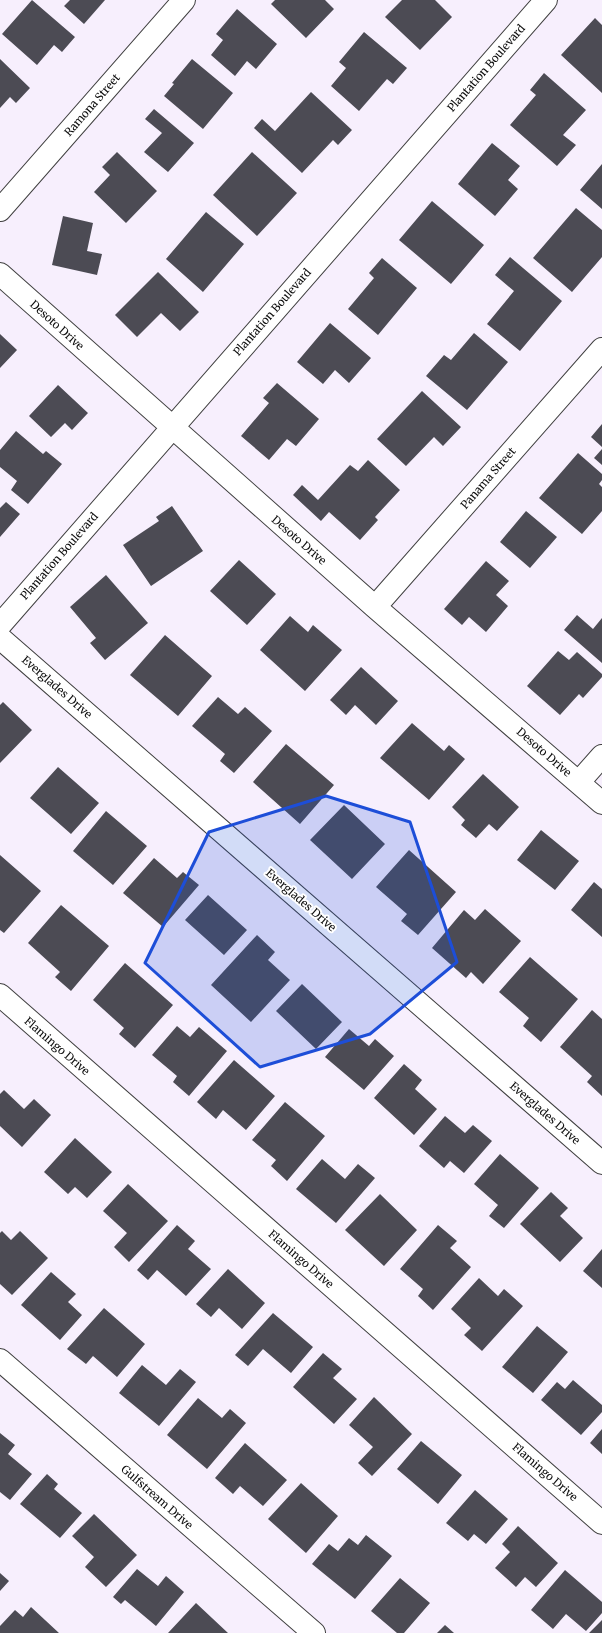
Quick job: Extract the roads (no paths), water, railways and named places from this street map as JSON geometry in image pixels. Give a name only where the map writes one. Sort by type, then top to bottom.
[{"type":"street","name":"Ramona Street","points":[[0,210],[184,0]]},
{"type":"street","name":"Plantation Boulevard","points":[[0,625],[171,427],[546,0]]},
{"type":"street","name":"Desoto Drive","points":[[0,274],[375,607],[602,803]]},
{"type":"street","name":"Panama Street","points":[[375,607],[602,349]]},
{"type":"street","name":"Everglades Drive","points":[[0,638],[602,1163]]},
{"type":"street","points":[[579,782],[602,756]]},
{"type":"street","name":"Flamingo Drive","points":[[0,995],[602,1523]]},
{"type":"street","name":"Gulfstream Drive","points":[[0,1360],[314,1633]]}]
